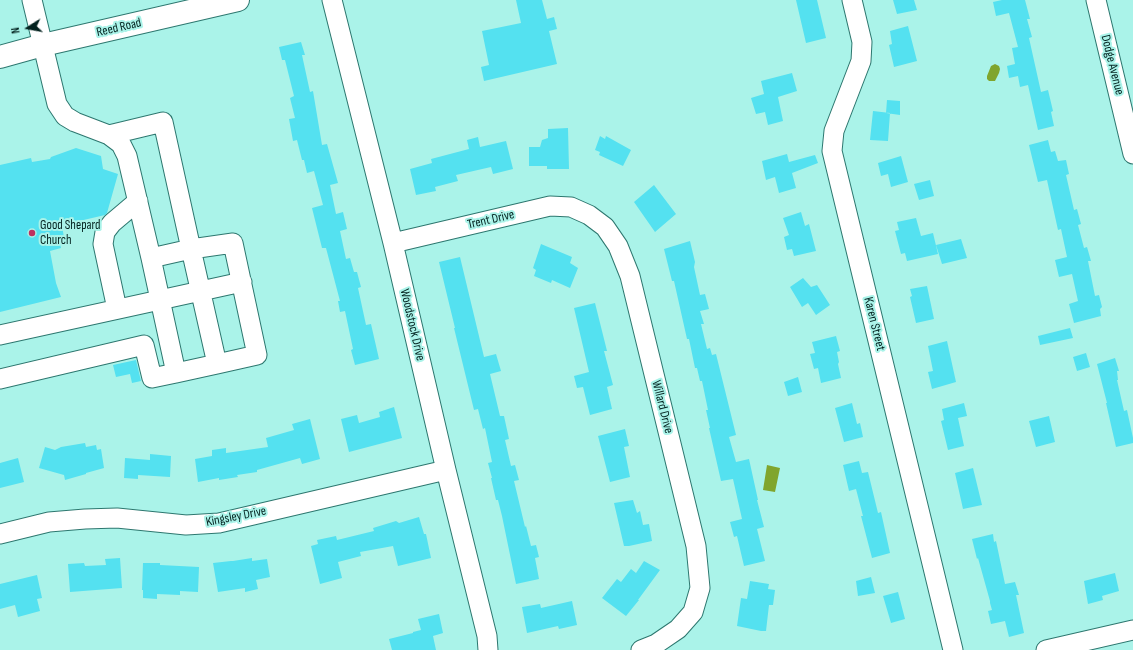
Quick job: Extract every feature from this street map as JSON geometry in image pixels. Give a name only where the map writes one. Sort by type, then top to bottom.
[{"type":"main road","name":"Reed Road","points":[[0,57],[43,45],[238,0]]},
{"type":"street","points":[[32,0],[57,104],[65,116],[75,122],[109,135],[121,144],[127,156],[176,373]]},
{"type":"street","name":"Woodstock Drive","points":[[332,0],[446,470],[488,636],[488,650]]},
{"type":"street","name":"Karen Street","points":[[852,0],[862,42],[861,61],[834,131],[832,151],[953,650]]},
{"type":"street","name":"Dodge Avenue","points":[[1096,0],[1133,154]]},
{"type":"street","points":[[109,135],[163,122],[217,364]]},
{"type":"street","points":[[117,309],[103,244],[105,232],[112,223],[138,201]]},
{"type":"street","name":"Trent Drive","points":[[392,243],[550,206],[571,207],[590,215]]},
{"type":"street","name":"Willard Drive","points":[[590,215],[605,227],[618,246],[630,276],[696,546],[700,588],[693,612],[678,629],[656,644],[641,650]]},
{"type":"street","points":[[0,379],[144,345],[152,378],[257,355],[233,243],[191,249],[151,258]]},
{"type":"street","points":[[0,335],[242,282]]},
{"type":"street","name":"Kingsley Drive","points":[[0,534],[49,522],[85,519],[117,518],[186,525],[219,523],[446,470]]},
{"type":"street","points":[[1046,650],[1133,630]]},
{"type":"shaded area","points":[[995,64],[999,66],[999,73],[995,81],[989,81],[987,76],[991,66]]},
{"type":"shaded area","points":[[767,465],[780,468],[775,492],[763,490]]},
{"type":"building","points":[[516,0],[542,0],[547,19],[554,17],[557,29],[549,31],[557,64],[484,81],[481,67],[489,65],[482,31],[521,23]]},
{"type":"building","points":[[796,0],[817,0],[826,38],[806,43]]},
{"type":"building","points":[[893,0],[914,0],[917,10],[897,14]]},
{"type":"building","points":[[1002,0],[1025,0],[1030,19],[1027,19],[1032,37],[1029,38],[1041,92],[1048,90],[1053,111],[1051,112],[1054,126],[1038,130],[1028,85],[1020,87],[1018,76],[1009,78],[1007,66],[1015,64],[1012,48],[1018,47],[1009,13],[996,16],[993,2]]},
{"type":"building","points":[[908,26],[917,61],[894,67],[889,45],[892,44],[890,31]]},
{"type":"building","points":[[301,42],[305,55],[302,55],[310,92],[313,91],[322,145],[327,144],[338,183],[330,185],[336,214],[343,212],[347,229],[340,231],[346,259],[350,258],[354,272],[357,272],[361,287],[358,288],[366,325],[371,324],[379,359],[355,365],[351,350],[353,349],[345,311],[340,312],[338,301],[340,301],[326,248],[322,248],[312,208],[323,205],[314,171],[307,173],[297,140],[293,141],[289,119],[295,118],[290,98],[294,96],[285,60],[282,60],[279,47]]},
{"type":"building","points":[[792,73],[797,91],[778,97],[783,121],[768,125],[765,112],[756,114],[751,98],[764,94],[761,81]]},
{"type":"building","points":[[887,100],[900,101],[900,115],[886,113]]},
{"type":"building","points":[[873,111],[890,113],[888,141],[870,140]]},
{"type":"building","points":[[568,128],[569,169],[547,169],[547,166],[529,166],[529,147],[540,147],[542,140],[548,138],[548,129]]},
{"type":"building","points":[[600,136],[605,139],[606,136],[631,150],[623,166],[599,155],[600,152],[595,150]]},
{"type":"building","points":[[478,137],[480,147],[506,141],[513,169],[493,174],[491,167],[456,175],[458,181],[435,187],[436,191],[416,195],[410,169],[432,163],[431,159],[469,149],[467,140]]},
{"type":"building","points":[[1048,140],[1051,152],[1055,151],[1058,161],[1066,160],[1069,174],[1066,175],[1074,210],[1077,209],[1081,224],[1078,225],[1084,248],[1087,247],[1091,261],[1088,261],[1095,296],[1099,295],[1102,307],[1100,309],[1101,316],[1074,323],[1069,304],[1078,301],[1072,274],[1059,277],[1055,260],[1067,257],[1061,229],[1058,230],[1047,180],[1038,182],[1029,145]]},
{"type":"building","name":"Good Shepard Church","points":[[76,148],[101,156],[103,169],[118,174],[107,213],[105,215],[62,225],[64,238],[59,240],[61,248],[50,251],[56,283],[61,297],[0,312],[0,165],[31,158],[32,162],[50,159],[51,157]]},
{"type":"building","points":[[787,154],[789,162],[815,155],[818,163],[792,173],[796,188],[779,193],[775,177],[766,180],[762,161]]},
{"type":"building","points":[[901,156],[908,182],[891,187],[888,174],[881,176],[878,163]]},
{"type":"building","points":[[930,180],[934,196],[919,200],[914,184]]},
{"type":"building","points":[[654,185],[676,214],[655,232],[634,202]]},
{"type":"building","points":[[801,212],[805,226],[809,224],[816,251],[794,256],[792,249],[787,250],[784,237],[789,235],[783,218]]},
{"type":"building","points":[[916,218],[921,236],[933,233],[938,254],[907,261],[905,253],[901,254],[895,231],[899,230],[897,222]]},
{"type":"building","points":[[961,239],[967,258],[942,264],[936,245]]},
{"type":"building","points":[[690,241],[700,295],[705,294],[709,309],[700,311],[704,324],[701,324],[707,349],[710,348],[712,355],[716,354],[736,435],[729,437],[736,462],[749,459],[764,527],[757,529],[765,561],[744,566],[737,536],[734,537],[730,522],[742,519],[733,479],[721,481],[709,428],[706,410],[708,410],[702,381],[700,381],[697,368],[695,368],[674,281],[672,281],[664,249]]},
{"type":"building","points":[[541,244],[572,257],[570,263],[578,268],[570,288],[552,280],[551,283],[534,276],[536,270],[533,268]]},
{"type":"building","points":[[460,257],[484,357],[496,354],[501,371],[490,374],[500,416],[504,416],[509,439],[505,440],[511,466],[515,465],[519,480],[514,481],[525,527],[526,526],[531,546],[536,545],[539,557],[535,558],[539,579],[516,584],[502,516],[498,500],[496,500],[488,463],[492,462],[485,428],[483,429],[478,409],[474,410],[439,262]]},
{"type":"building","points":[[803,278],[811,287],[817,285],[830,305],[816,315],[808,303],[802,307],[790,287]]},
{"type":"building","points":[[927,286],[934,319],[916,323],[910,297],[912,296],[910,289]]},
{"type":"building","points":[[595,303],[607,351],[604,351],[613,385],[607,387],[612,409],[590,415],[583,387],[577,388],[574,376],[589,372],[574,308]]},
{"type":"building","points":[[1070,328],[1073,338],[1040,345],[1038,336]]},
{"type":"building","points":[[836,336],[840,351],[837,352],[841,378],[821,383],[818,368],[814,369],[810,354],[815,353],[812,342]]},
{"type":"building","points":[[947,341],[956,382],[932,389],[928,372],[933,371],[928,346]]},
{"type":"building","points":[[1086,353],[1090,367],[1077,371],[1073,357]]},
{"type":"building","points":[[1115,358],[1119,371],[1117,371],[1117,380],[1124,411],[1127,410],[1133,438],[1133,443],[1116,447],[1097,364]]},
{"type":"building","points":[[136,360],[141,381],[132,383],[130,374],[116,377],[113,365]]},
{"type":"building","points":[[798,377],[802,392],[788,396],[784,382]]},
{"type":"building","points":[[852,403],[857,424],[860,423],[863,437],[844,442],[835,408]]},
{"type":"building","points":[[964,403],[967,416],[958,418],[964,446],[948,450],[941,421],[944,420],[942,409]]},
{"type":"building","points":[[394,407],[402,438],[349,452],[341,419],[357,415],[359,423],[380,417],[379,412]]},
{"type":"building","points":[[1049,416],[1055,442],[1036,447],[1029,421]]},
{"type":"building","points":[[310,419],[320,459],[302,464],[300,458],[257,470],[257,472],[237,475],[238,477],[219,480],[219,478],[198,482],[195,459],[212,456],[212,450],[226,448],[226,453],[268,447],[266,438],[294,430],[292,424]]},
{"type":"building","points":[[625,429],[629,446],[624,447],[630,477],[610,482],[598,436]]},
{"type":"building","points":[[85,443],[86,447],[96,445],[97,450],[101,449],[104,468],[65,480],[64,475],[39,468],[45,447],[55,450],[61,447]]},
{"type":"building","points":[[150,454],[171,456],[170,477],[138,475],[138,479],[124,478],[125,458],[150,460]]},
{"type":"building","points":[[18,458],[24,482],[0,488],[0,463]]},
{"type":"building","points":[[859,461],[862,473],[868,472],[878,513],[881,512],[890,553],[872,558],[861,516],[863,516],[856,489],[849,491],[843,465]]},
{"type":"building","points":[[973,468],[982,505],[963,509],[955,473]]},
{"type":"building","points":[[633,500],[637,513],[640,511],[643,525],[649,524],[652,541],[624,546],[614,503]]},
{"type":"building","points":[[419,517],[424,534],[426,534],[431,558],[398,566],[393,546],[360,552],[361,556],[338,562],[342,578],[320,584],[311,546],[318,544],[317,540],[336,536],[337,540],[374,531],[373,528],[396,521],[399,523]]},
{"type":"building","points":[[993,534],[994,542],[996,541],[1005,584],[1015,582],[1019,595],[1016,595],[1024,633],[1009,637],[1005,621],[991,624],[988,611],[992,610],[990,601],[972,539]]},
{"type":"building","points":[[120,558],[122,588],[70,592],[68,564],[84,563],[85,566],[106,565],[105,559]]},
{"type":"building","points":[[252,558],[252,561],[267,559],[270,577],[256,580],[258,589],[245,592],[245,588],[218,592],[213,563]]},
{"type":"building","points":[[644,561],[660,570],[626,616],[602,598],[617,579],[621,582],[631,569],[636,573]]},
{"type":"building","points":[[143,563],[160,563],[160,565],[199,567],[198,592],[180,591],[180,595],[157,594],[157,599],[143,598]]},
{"type":"building","points":[[1115,573],[1119,591],[1102,596],[1103,600],[1088,604],[1084,581]]},
{"type":"building","points":[[37,575],[42,598],[37,599],[40,611],[18,617],[15,605],[0,609],[0,584]]},
{"type":"building","points":[[871,577],[875,593],[858,596],[856,581]]},
{"type":"building","points":[[750,581],[769,584],[768,589],[775,590],[773,605],[769,605],[766,631],[737,626],[741,598],[747,599]]},
{"type":"building","points":[[898,592],[905,619],[891,623],[883,596]]},
{"type":"building","points":[[572,601],[577,625],[559,629],[558,626],[527,633],[522,607],[540,604],[541,608]]},
{"type":"building","points":[[439,614],[443,633],[433,636],[436,650],[392,650],[389,639],[421,630],[418,619]]},
{"type":"place","name":"Good Shepard Church","points":[[32,233]]}]
